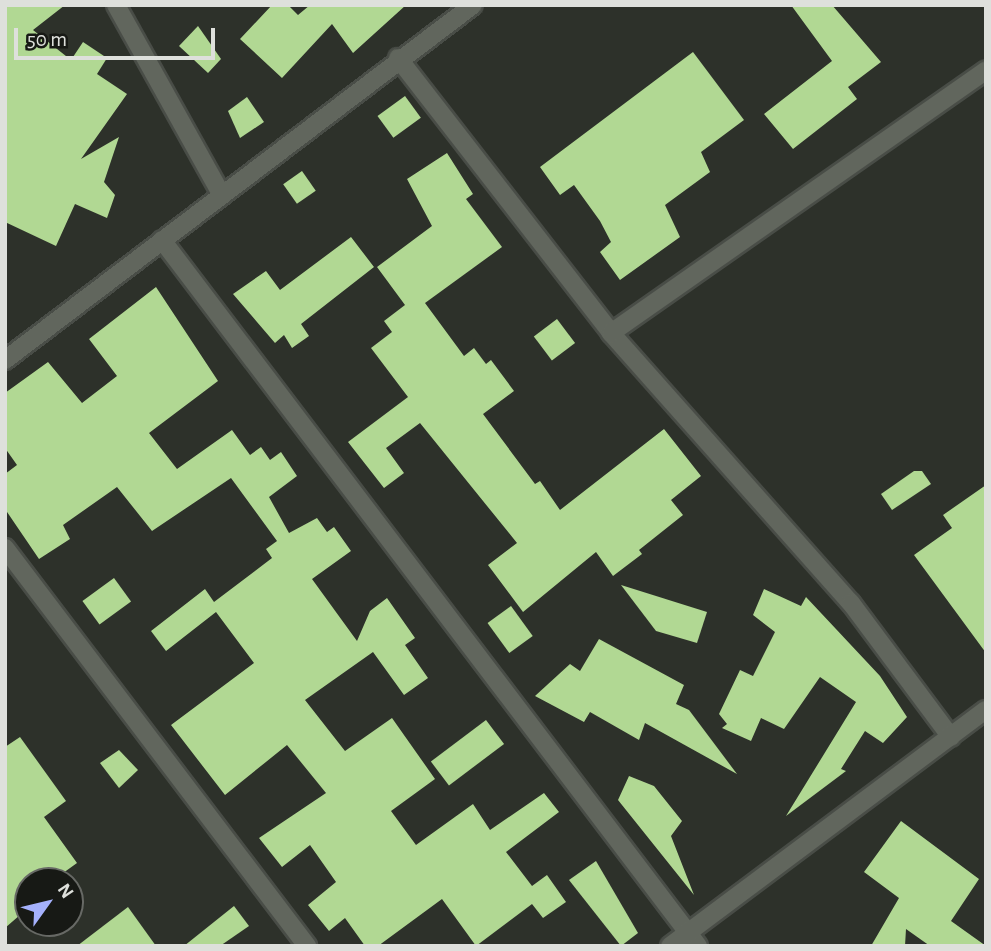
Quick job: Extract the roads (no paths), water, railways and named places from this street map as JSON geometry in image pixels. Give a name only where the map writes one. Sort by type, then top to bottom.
[{"type":"street","points":[[116,5],[221,194]]},
{"type":"street","points":[[5,360],[398,58],[472,5]]},
{"type":"street","points":[[398,58],[611,332],[851,603],[951,737]]},
{"type":"street","points":[[611,332],[986,70]]},
{"type":"street","points":[[162,240],[693,939]]},
{"type":"street","points":[[5,548],[307,946]]},
{"type":"street","points":[[670,946],[693,939],[986,710]]}]
